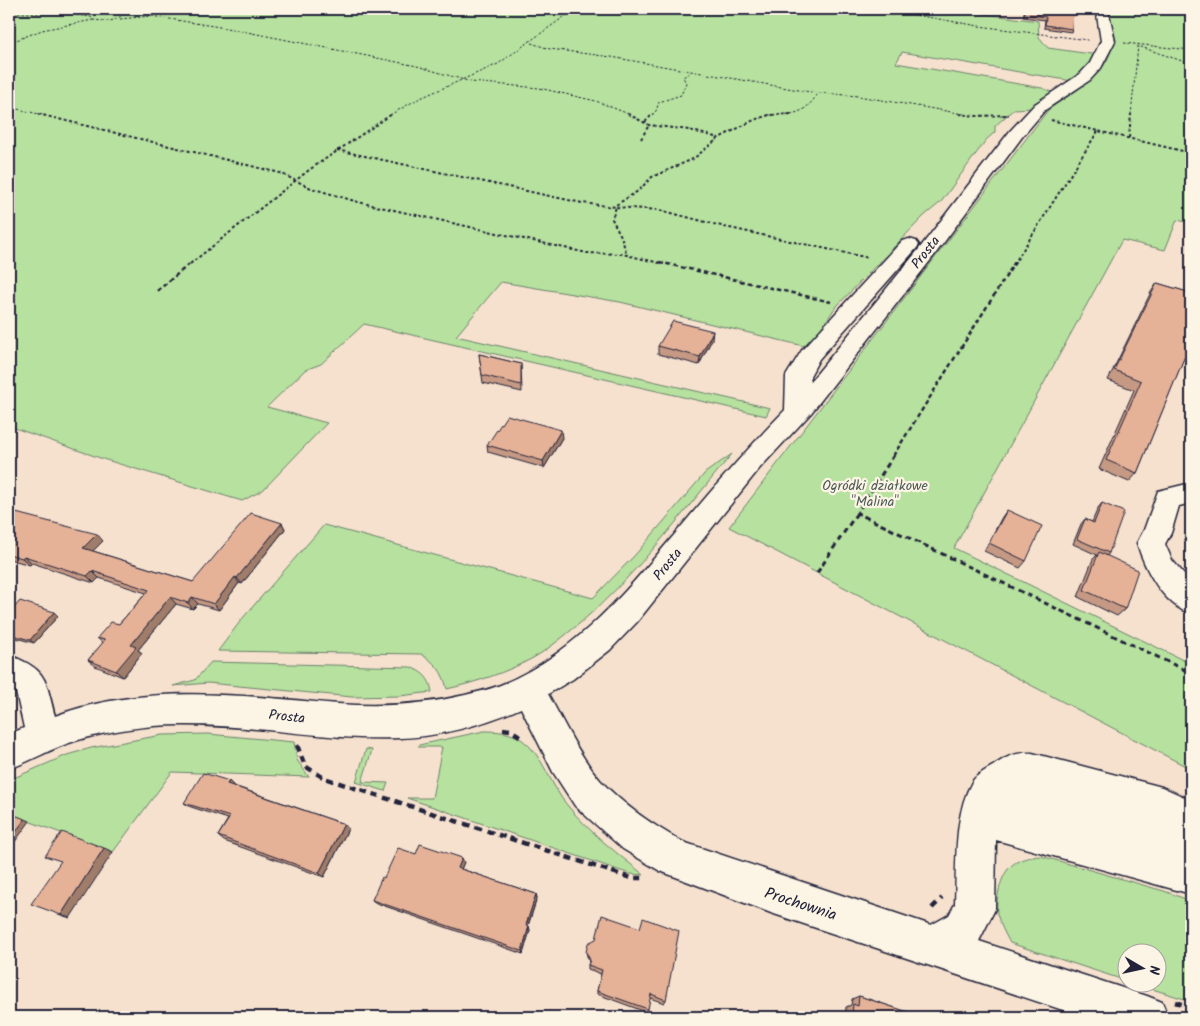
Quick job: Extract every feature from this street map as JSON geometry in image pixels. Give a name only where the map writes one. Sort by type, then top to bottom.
[{"type":"street","points":[[1102,9],[1108,41]]},
{"type":"street","name":"Prosta","points":[[9,752],[44,736],[75,725],[108,717],[179,709],[224,710],[362,722],[410,722],[499,702],[528,689],[584,654],[612,627],[750,462],[797,412],[850,348],[1016,134],[1035,113],[1085,77],[1096,65],[1108,41]]},
{"type":"street","points":[[797,412],[798,376],[810,355],[920,233],[932,223],[953,217]]},
{"type":"street","points":[[1191,493],[1168,498],[1157,533],[1151,543],[1155,559],[1168,578],[1191,601]]},
{"type":"street","points":[[9,670],[25,678],[31,687],[44,736]]},
{"type":"street","name":"Prochownia","points":[[528,689],[576,778],[604,810],[636,836],[673,858],[706,871],[941,928],[1160,1009]]},
{"type":"street","points":[[941,928],[975,909],[985,802],[1018,770],[1032,771],[1162,805],[1191,819]]},
{"type":"street","points":[[985,802],[1191,840]]},
{"type":"street","points":[[985,802],[1191,875]]},
{"type":"path","points":[[120,9],[122,16],[120,19]]},
{"type":"path","points":[[157,291],[259,207],[336,150],[406,105],[497,64],[531,43],[575,9]]},
{"type":"path","points":[[881,9],[1061,37],[1191,50]]},
{"type":"path","points":[[9,14],[54,13],[82,15],[91,17],[93,20]]},
{"type":"path","points":[[9,43],[42,30],[93,20],[152,16],[232,29],[424,68],[475,83],[539,88],[586,98],[602,103],[649,125],[688,130],[719,138]]},
{"type":"path","points":[[531,43],[550,49],[611,57],[975,116],[1001,116],[1018,112],[1035,113],[1098,131],[1191,153]]},
{"type":"path","points":[[1138,46],[1191,64]]},
{"type":"path","points":[[1128,138],[1138,46]]},
{"type":"path","points":[[645,122],[656,112],[659,102],[681,95],[686,83],[683,77],[686,74],[696,72]]},
{"type":"path","points":[[628,256],[621,236],[612,220],[616,205],[638,191],[652,177],[693,159],[719,138],[754,120],[769,115],[788,115],[798,112],[808,107],[819,92]]},
{"type":"path","points":[[9,107],[280,173],[311,188],[358,202],[587,253],[628,256],[830,302],[856,304]]},
{"type":"path","points":[[641,139],[649,125]]},
{"type":"path","points":[[817,574],[1098,131]]},
{"type":"path","points":[[336,150],[582,203],[660,210],[725,227],[866,258],[897,258]]},
{"type":"path","points":[[857,513],[1191,673]]},
{"type":"path","points":[[498,729],[510,730],[524,738]]},
{"type":"path","points":[[296,740],[300,759],[310,772],[324,778],[631,878],[654,878],[647,873]]},
{"type":"path","points":[[1160,1009],[1191,1007]]},
{"type":"green space","points":[[9,9],[947,9],[1038,21],[1039,37],[1048,48],[1098,55],[1072,81],[902,52],[896,63],[1042,88],[1055,93],[1033,108],[1014,109],[995,126],[995,132],[986,140],[941,202],[924,216],[835,308],[808,347],[620,302],[501,282],[456,336],[770,408],[766,416],[364,324],[321,364],[305,370],[267,407],[327,423],[263,490],[242,501],[103,459],[9,426]]},
{"type":"green space","name":"Ogródki działkowe \"Malina\"","points":[[1107,9],[1191,9],[1191,223],[1177,220],[1165,250],[1122,240],[954,548],[1191,664],[1191,769],[729,527],[1048,110],[1088,82],[1104,65],[1112,44]]},
{"type":"green space","points":[[732,454],[640,564],[600,605],[545,651],[501,673],[447,689],[438,668],[421,654],[218,651],[242,619],[324,525],[593,598],[635,555],[705,473]]},
{"type":"green space","points":[[211,662],[410,667],[425,676],[430,683],[432,692],[400,696],[352,697],[208,683],[173,686],[195,680]]},
{"type":"green space","points":[[484,731],[508,733],[529,745],[541,761],[567,805],[585,825],[644,875],[630,874],[407,798],[432,798],[442,747],[419,747],[419,745]]},
{"type":"green space","points":[[208,734],[294,742],[297,760],[309,777],[172,772],[113,852],[9,814],[9,780],[67,755],[91,748],[162,735]]},
{"type":"green space","points":[[366,749],[372,750],[362,782],[388,783],[385,791],[356,782]]},
{"type":"green space","points":[[1041,856],[1164,891],[1191,901],[1191,1001],[1168,994],[1168,944],[1118,944],[1118,978],[1010,943],[997,914],[999,890],[1005,874],[1013,864],[1032,857]]},
{"type":"building","points":[[1026,9],[1073,9],[1072,29],[1045,25],[1046,17],[1024,14]]},
{"type":"building","points":[[1157,283],[1191,293],[1191,341],[1137,473],[1106,460],[1141,381],[1114,370]]},
{"type":"building","points":[[673,321],[713,331],[700,357],[658,346]]},
{"type":"building","points":[[479,354],[521,364],[521,385],[482,375]]},
{"type":"building","points":[[507,415],[561,430],[543,461],[487,445]]},
{"type":"building","points":[[1102,503],[1124,512],[1109,553],[1077,539],[1085,519],[1094,523]]},
{"type":"building","points":[[1007,510],[1042,526],[1026,561],[989,543]]},
{"type":"building","points":[[12,512],[97,534],[83,548],[193,582],[251,513],[282,523],[214,604],[192,597],[188,603],[170,597],[131,645],[136,647],[116,671],[88,660],[105,640],[97,638],[111,622],[119,624],[149,590],[92,571],[87,576],[24,556],[22,558],[9,554],[9,515]]},
{"type":"building","points":[[1099,552],[1138,570],[1125,609],[1084,590]]},
{"type":"building","points":[[20,601],[54,612],[30,640],[9,634],[9,614]]},
{"type":"building","points":[[203,773],[229,781],[227,784],[344,824],[319,873],[218,836],[230,817],[184,803]]},
{"type":"building","points":[[9,813],[25,819],[9,841]]},
{"type":"building","points":[[62,832],[104,848],[61,915],[31,904],[61,861],[45,856]]},
{"type":"building","points":[[420,844],[462,858],[458,868],[536,894],[526,925],[529,926],[522,951],[372,900],[398,848],[416,854]]},
{"type":"building","points":[[602,915],[640,928],[643,918],[679,931],[666,1000],[651,994],[648,1009],[597,991],[602,970],[588,965],[590,960],[586,952],[588,943],[596,939]]},
{"type":"building","points":[[859,996],[923,1017],[852,1017],[853,1004],[858,1006]]}]
